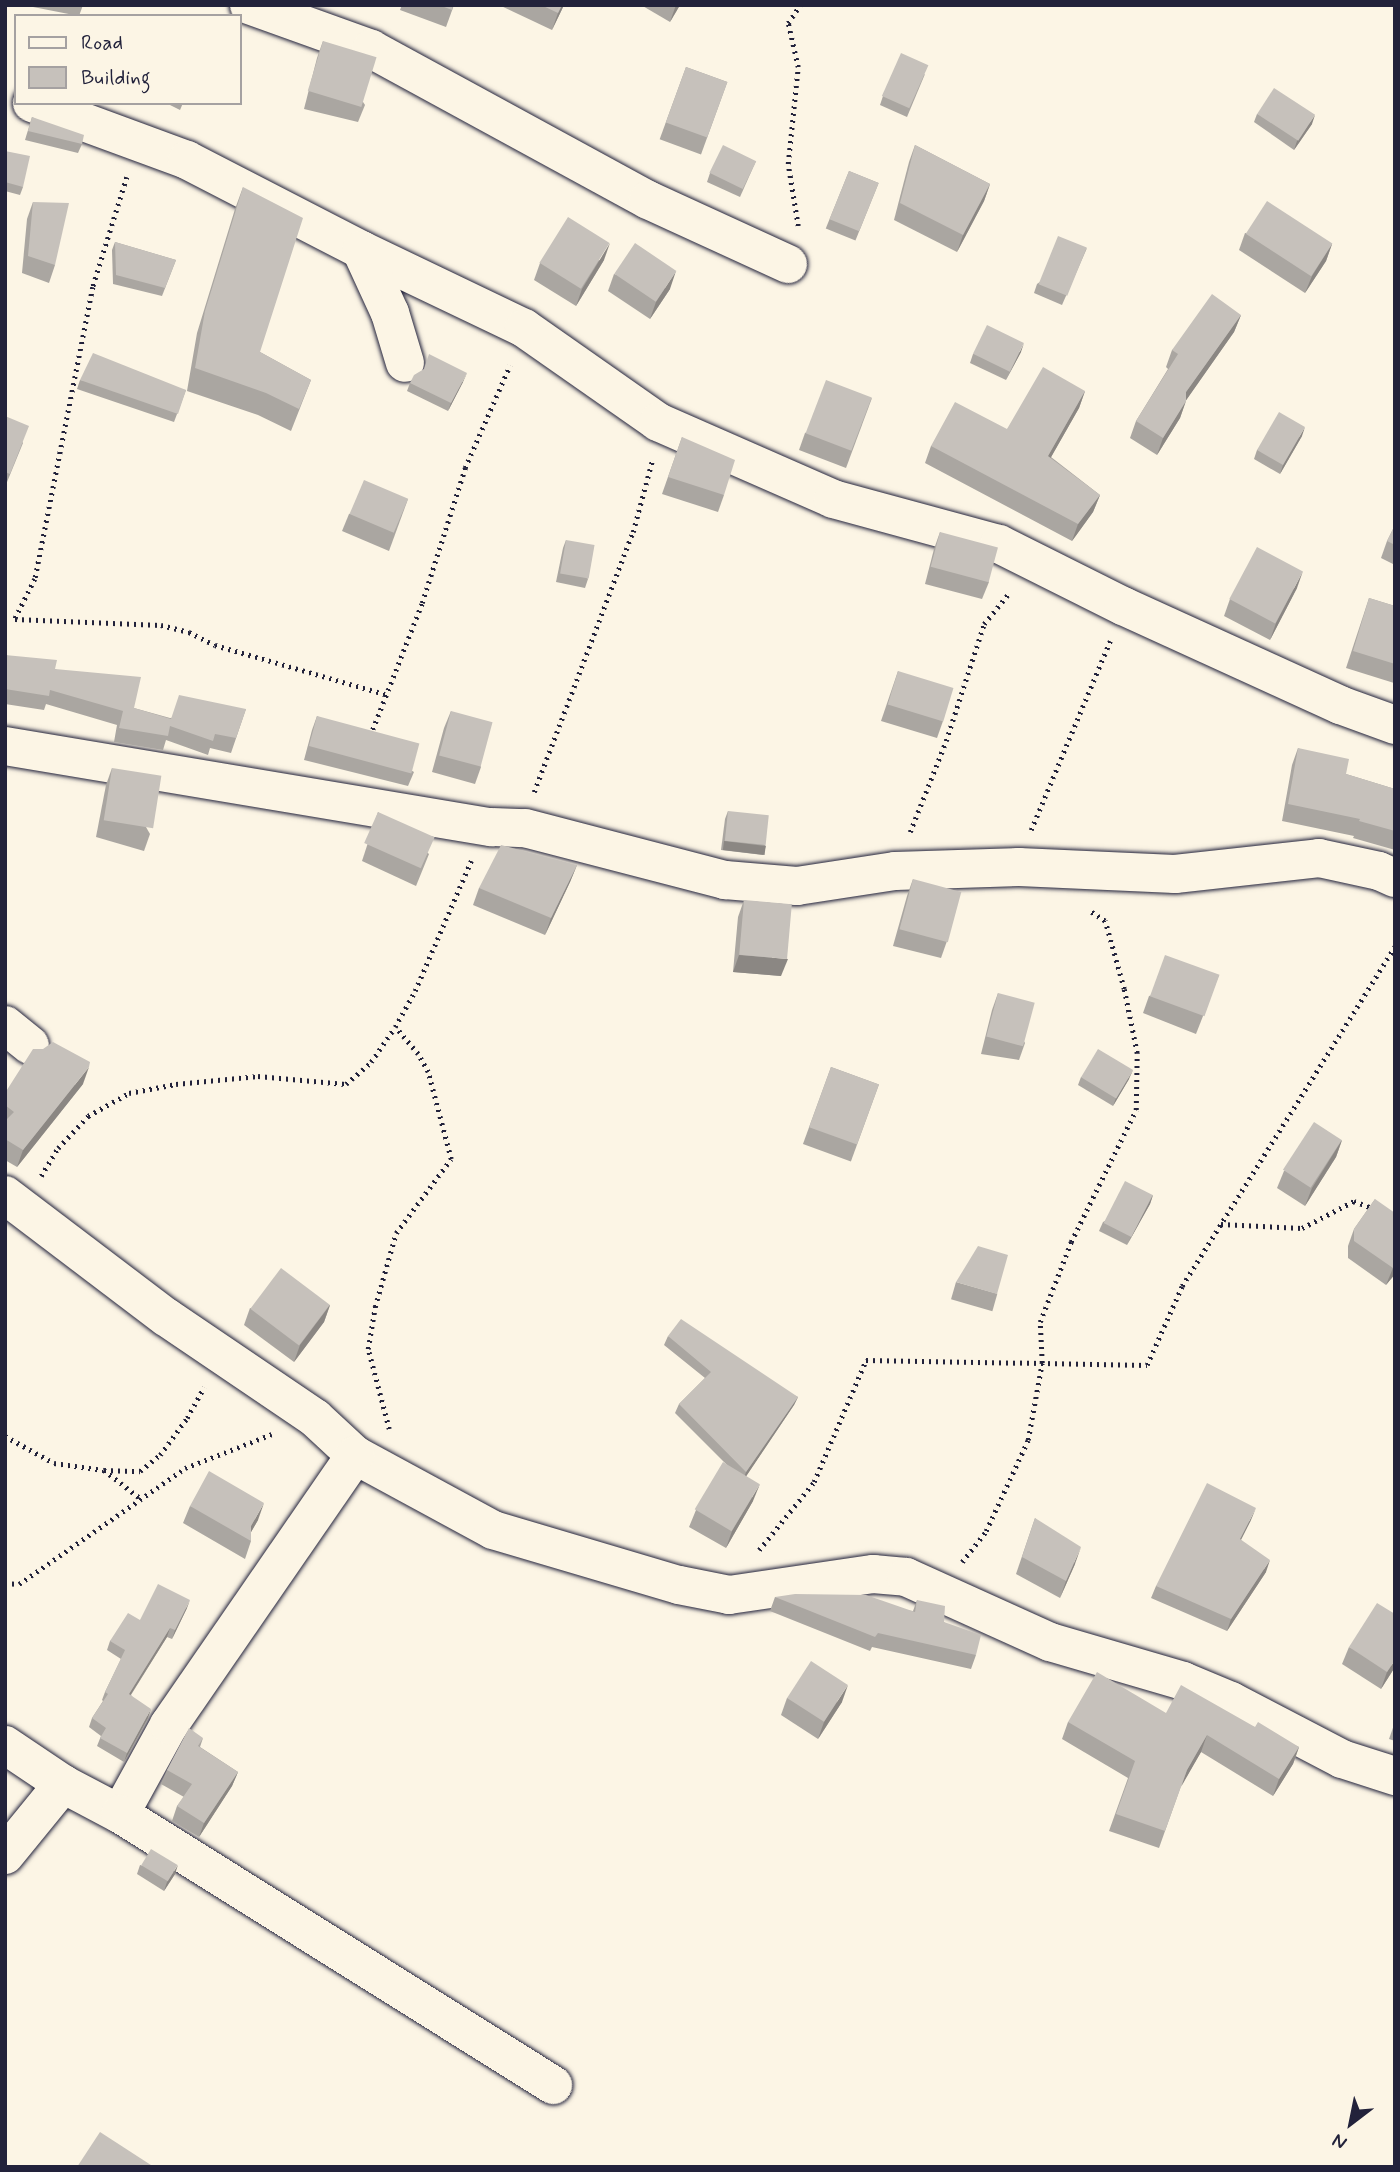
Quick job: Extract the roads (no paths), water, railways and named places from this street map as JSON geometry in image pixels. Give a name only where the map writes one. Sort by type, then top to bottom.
[{"type":"street","points":[[249,5],[370,49],[648,200],[788,264]]},
{"type":"street","points":[[38,105],[187,160],[360,250],[524,328],[658,422],[833,499],[999,544],[1123,606],[1340,705],[1395,725]]},
{"type":"street","points":[[360,250],[390,313],[405,363]]},
{"type":"street","points":[[5,746],[508,828],[725,880],[797,886],[895,871],[1019,867],[1175,874],[1319,858],[1379,871],[1395,878]]},
{"type":"street","points":[[13,1201],[166,1317],[315,1418],[355,1455],[493,1530],[679,1585],[729,1595],[873,1574],[906,1577],[1050,1642],[1207,1691],[1342,1759],[1395,1776]]},
{"type":"street","points":[[120,1814],[169,1725],[355,1455]]},
{"type":"street","points":[[5,1745],[63,1784],[120,1814],[553,2085]]},
{"type":"street","points":[[5,1855],[63,1784]]}]
